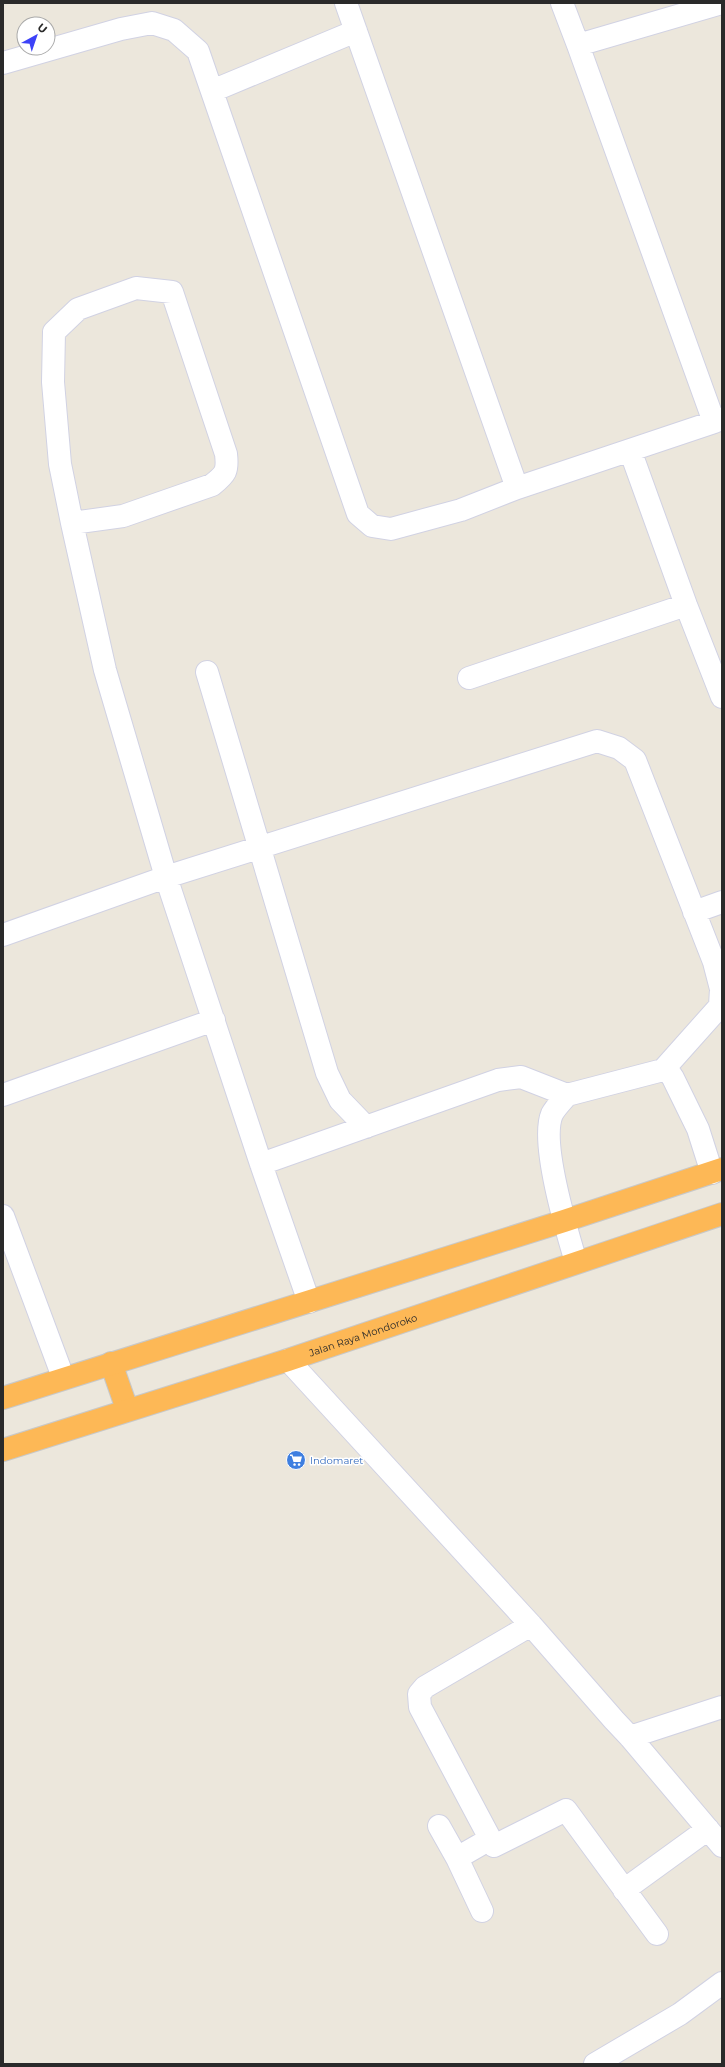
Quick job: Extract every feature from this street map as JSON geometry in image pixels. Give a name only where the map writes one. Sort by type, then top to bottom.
[{"type":"highway","points":[[3,1398],[564,1221],[717,1171]]},
{"type":"highway","name":"Jalan Raya Mondoroko","points":[[3,1450],[127,1409],[288,1360],[722,1214]]},
{"type":"highway","points":[[111,1363],[127,1409]]},
{"type":"street","points":[[346,3],[517,488]]},
{"type":"street","points":[[3,63],[121,29],[152,23],[174,30],[198,51],[358,514],[372,526],[391,529],[461,510],[517,488],[718,421],[562,3]]},
{"type":"street","points":[[578,45],[722,3]]},
{"type":"street","points":[[212,91],[356,31]]},
{"type":"street","points":[[72,523],[123,516],[212,485],[223,477],[227,467],[226,454],[172,292],[136,288],[78,309],[54,332],[53,382],[60,456],[72,523],[105,670],[166,877],[261,1164],[309,1302]]},
{"type":"street","points":[[630,450],[686,605],[722,697]]},
{"type":"street","points":[[469,678],[686,605]]},
{"type":"street","points":[[207,672],[327,1073],[340,1100],[366,1126]]},
{"type":"street","points":[[3,935],[166,877],[597,741],[619,748],[635,760],[714,962],[721,989],[721,1005],[663,1070]]},
{"type":"street","points":[[694,912],[722,902]]},
{"type":"street","points":[[3,1095],[214,1020]]},
{"type":"street","points":[[261,1164],[366,1126],[511,1077],[521,1077],[567,1095],[663,1070],[669,1072],[673,1078],[717,1171]]},
{"type":"street","points":[[567,1095],[552,1114],[548,1129],[553,1172],[564,1221],[576,1262]]},
{"type":"street","points":[[3,1216],[63,1378]]},
{"type":"street","points":[[288,1360],[531,1625],[630,1737],[722,1846]]},
{"type":"street","points":[[531,1625],[425,1687],[419,1694],[420,1707],[494,1846],[498,1846],[566,1810],[657,1934]]},
{"type":"street","points":[[630,1737],[722,1707]]},
{"type":"street","points":[[439,1826],[457,1858],[482,1911]]},
{"type":"street","points":[[624,1890],[708,1829]]},
{"type":"street","points":[[457,1858],[490,1839]]},
{"type":"street","points":[[595,2064],[680,2014],[722,1983]]},
{"type":"place","name":"Indomaret","points":[[296,1460]]}]
